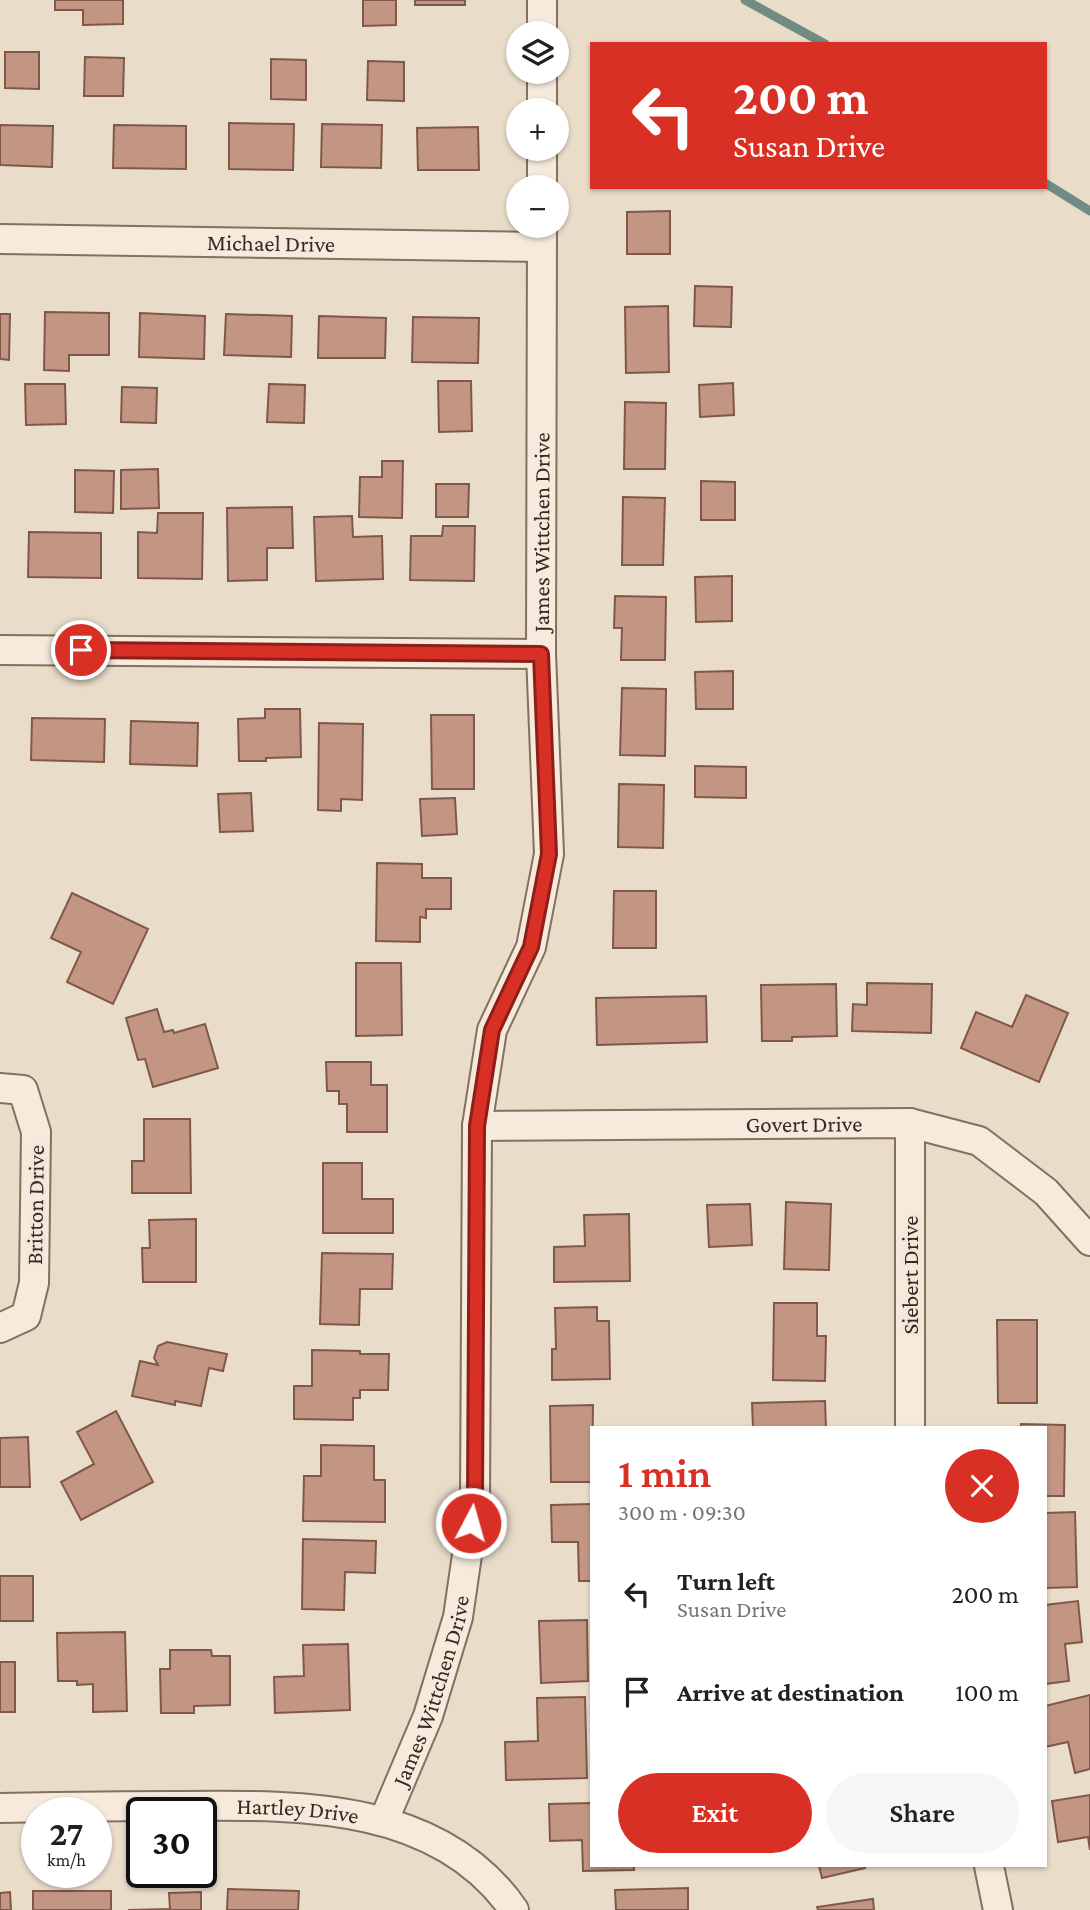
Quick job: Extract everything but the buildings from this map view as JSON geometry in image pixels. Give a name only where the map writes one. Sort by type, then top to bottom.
[{"type":"street","points":[[542,0],[542,21]]},
{"type":"street","name":"Michael Drive","points":[[0,239],[506,236]]},
{"type":"street","name":"James Wittchen Drive","points":[[384,1820],[428,1716],[458,1617],[475,1500],[477,1126],[492,1030],[531,947],[549,854],[541,654],[542,238]]},
{"type":"street","points":[[0,650],[541,654]]},
{"type":"street","name":"Britton Drive","points":[[0,1088],[23,1090],[36,1132],[34,1283],[26,1316],[0,1328]]},
{"type":"street","name":"Govert Drive","points":[[477,1126],[910,1123],[979,1141],[1046,1192],[1090,1241]]},
{"type":"street","name":"Siebert Drive","points":[[910,1123],[910,1426]]},
{"type":"street","name":"Hartley Drive","points":[[0,1808],[235,1805],[332,1810],[384,1820],[444,1845],[498,1888],[514,1910]]},
{"type":"street","points":[[989,1867],[998,1910]]},
{"type":"waterway","points":[[745,0],[821,42]]},
{"type":"waterway","points":[[1047,184],[1090,211]]},
{"type":"route","points":[[81,650],[541,654],[549,854],[531,947],[492,1030],[477,1126],[475,1500],[471,1523]]}]
